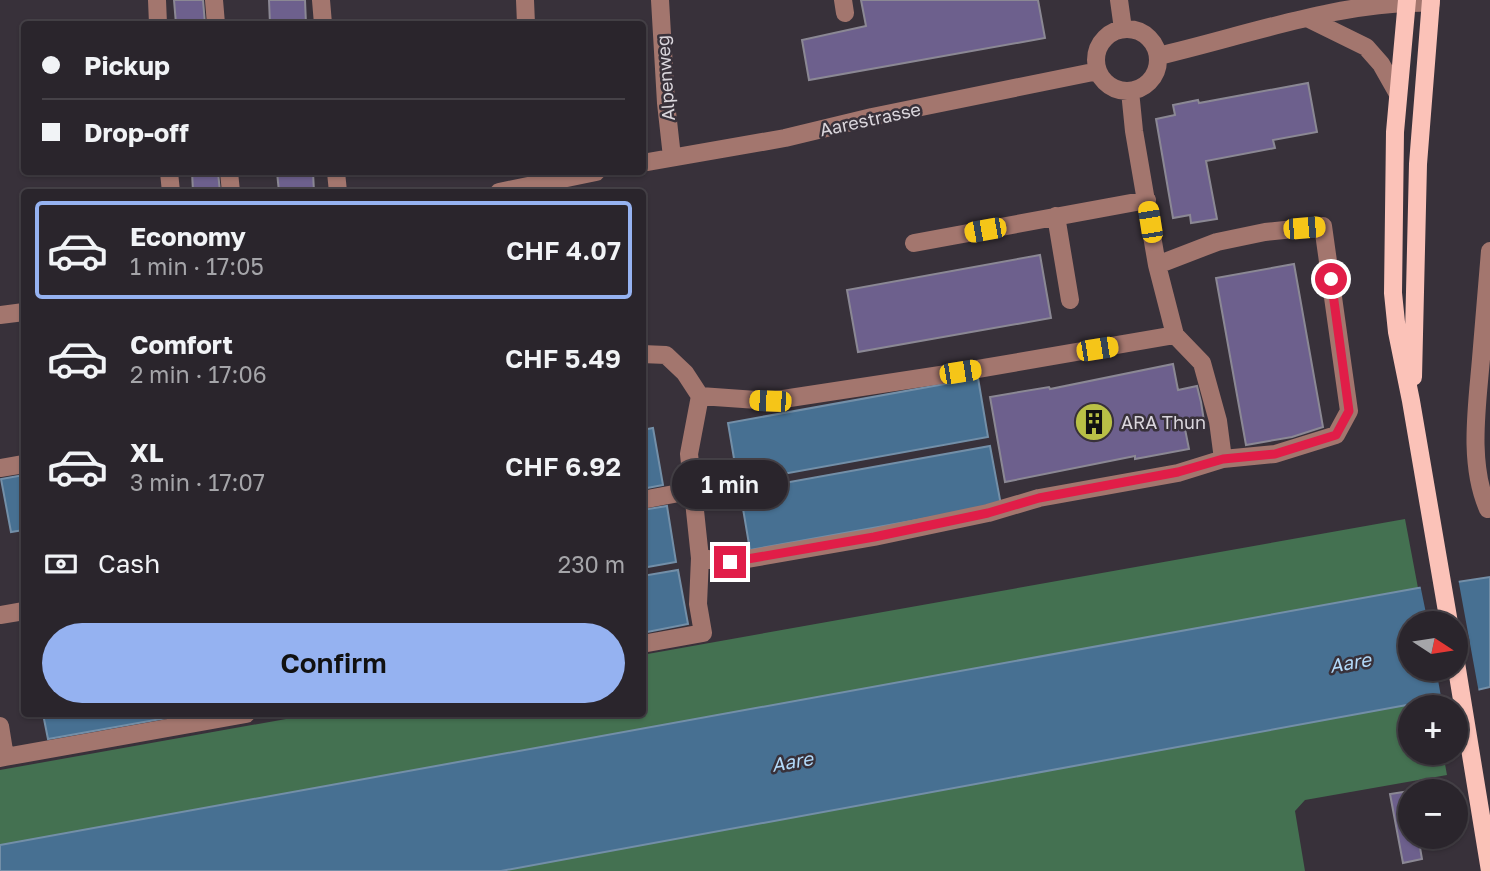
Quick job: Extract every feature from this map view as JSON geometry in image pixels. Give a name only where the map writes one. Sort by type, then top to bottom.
[{"type":"main road","points":[[1406,1],[1393,173],[1393,293],[1397,332],[1447,611]]},
{"type":"main road","points":[[1411,401],[1418,164],[1431,2]]},
{"type":"main road","points":[[1459,681],[1490,871]]},
{"type":"street","points":[[157,0],[158,21]]},
{"type":"street","points":[[214,0],[216,21]]},
{"type":"street","points":[[321,0],[323,21]]},
{"type":"street","points":[[525,0],[526,21]]},
{"type":"street","name":"Alpenweg","points":[[660,0],[672,157]]},
{"type":"street","points":[[1119,0],[1122,29]]},
{"type":"street","points":[[1158,56],[1307,19],[1348,6],[1406,1],[1431,2]]},
{"type":"street","points":[[1307,19],[1366,47],[1381,64],[1398,94]]},
{"type":"street","points":[[1122,29],[1140,32],[1148,37],[1154,43],[1158,56],[1155,74],[1149,82],[1141,89],[1130,91],[1110,86],[1098,71],[1096,59],[1098,48],[1112,32],[1122,29]]},
{"type":"street","name":"Aarestrasse","points":[[646,162],[785,138],[872,117],[1098,71]]},
{"type":"street","points":[[1130,91],[1132,122],[1157,265],[1175,335],[1202,363],[1218,421],[1223,459]]},
{"type":"street","points":[[506,189],[532,178],[564,175]]},
{"type":"street","points":[[914,243],[1147,200]]},
{"type":"street","points":[[1056,216],[1070,300]]},
{"type":"street","points":[[701,558],[730,562],[874,537],[988,513],[1039,498],[1178,472],[1223,459],[1275,454],[1336,435],[1349,411],[1324,226],[1265,232],[1217,242],[1157,265]]},
{"type":"street","points":[[1488,509],[1479,480],[1477,404],[1490,251]]},
{"type":"street","points":[[0,315],[21,312]]},
{"type":"street","points":[[700,396],[770,401],[1175,335]]},
{"type":"street","points":[[646,354],[666,355],[685,373],[700,396],[689,454],[701,558],[698,604],[703,633],[646,642]]},
{"type":"street","points":[[0,468],[21,464]]},
{"type":"street","points":[[646,498],[695,490]]},
{"type":"street","points":[[0,615],[21,612]]},
{"type":"street","points":[[0,726],[3,758],[229,717]]},
{"type":"green space","points":[[1405,519],[1418,588],[0,845],[0,770],[297,717],[646,717],[646,654]]},
{"type":"green space","points":[[1398,707],[1398,765],[1445,765],[1447,775],[1424,779],[1398,779],[1398,784],[1305,800],[1295,811],[1305,871],[501,871]]},
{"type":"water","points":[[978,378],[988,437],[738,482],[728,423]]},
{"type":"water","points":[[653,428],[663,485],[646,488],[646,429]]},
{"type":"water","points":[[990,446],[1001,505],[750,550],[740,491]]},
{"type":"water","points":[[21,476],[21,530],[11,532],[1,479]]},
{"type":"water","points":[[667,506],[676,562],[646,567],[646,509]]},
{"type":"water","points":[[678,570],[688,624],[646,632],[646,575]]},
{"type":"water","name":"Aare","points":[[1490,577],[1490,687],[1456,695],[1398,695],[1398,707],[501,871],[0,871],[0,845]]},
{"type":"water","points":[[44,717],[172,717],[48,739]]},
{"type":"pier","points":[[1458,578],[1464,611],[1426,611],[1420,584]]},
{"type":"pier","points":[[1468,633],[1479,693],[1441,695],[1438,681],[1468,681]]},
{"type":"building","points":[[174,0],[203,0],[205,21],[176,21]]},
{"type":"building","points":[[269,0],[305,0],[306,21],[270,21]]},
{"type":"building","points":[[861,0],[1038,0],[1045,38],[809,80],[802,40],[866,26]]},
{"type":"building","points":[[1308,83],[1317,132],[1273,140],[1275,148],[1206,161],[1217,219],[1191,223],[1190,215],[1173,218],[1156,119],[1175,115],[1173,105],[1198,100],[1199,103]]},
{"type":"building","points":[[192,175],[218,175],[220,189],[193,189]]},
{"type":"building","points":[[277,175],[313,175],[314,189],[279,189]]},
{"type":"building","points":[[1040,255],[1051,318],[858,352],[847,290]]},
{"type":"building","points":[[1294,264],[1323,427],[1292,437],[1246,445],[1216,278]]},
{"type":"building","name":"ARA Thun","points":[[1173,364],[1178,390],[1197,386],[1201,402],[1204,421],[1184,424],[1189,449],[1135,459],[1135,456],[1005,482],[990,397],[1049,387],[1050,389]]},
{"type":"building","points":[[1398,793],[1398,836],[1390,794]]},
{"type":"building","points":[[1400,849],[1420,849],[1422,859],[1403,863]]},
{"type":"place","name":"ARA Thun","points":[[1094,422]]},
{"type":"route","points":[[730,562],[874,537],[988,513],[1039,498],[1178,472],[1223,459],[1275,454],[1336,435],[1349,411],[1331,279]]}]
